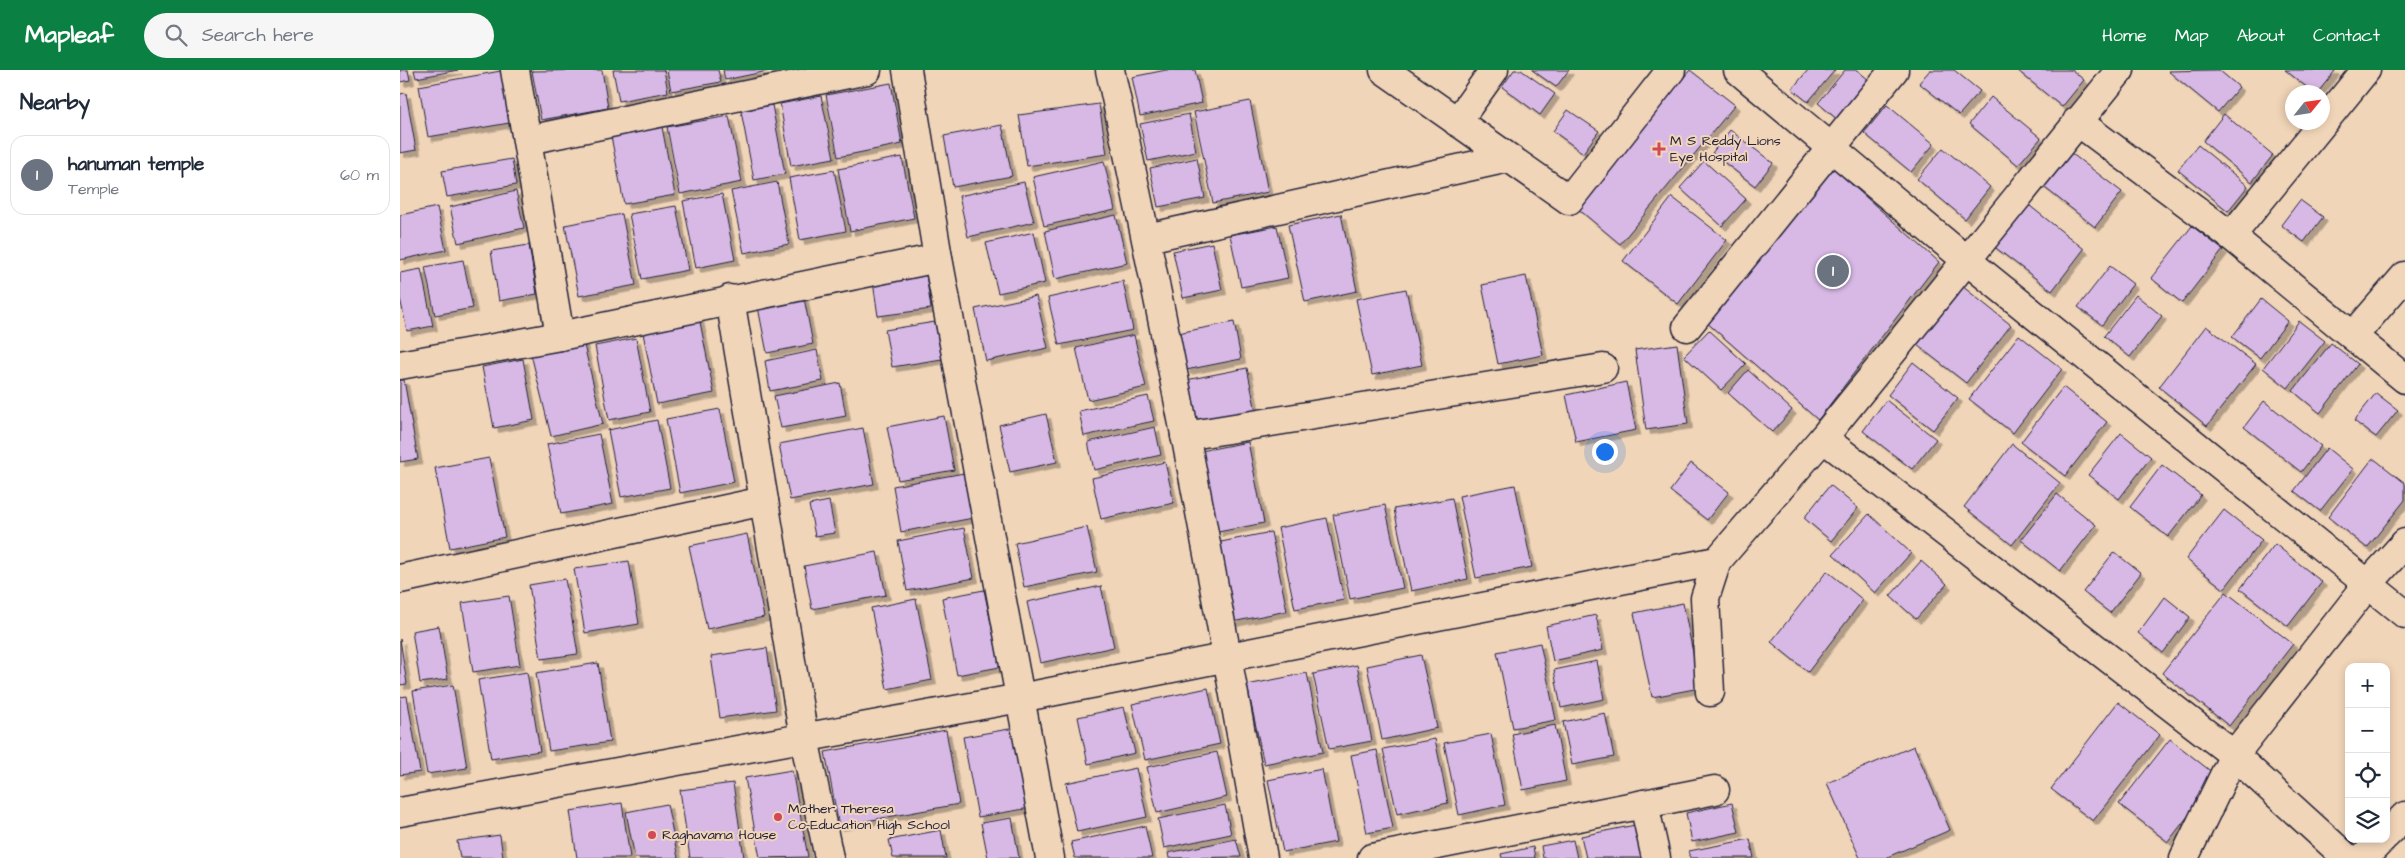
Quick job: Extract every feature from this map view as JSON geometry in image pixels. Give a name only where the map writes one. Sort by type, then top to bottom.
[{"type":"street","points":[[515,70],[560,336]]},
{"type":"street","points":[[528,140],[867,70]]},
{"type":"street","points":[[907,70],[938,258],[1050,858]]},
{"type":"street","points":[[1110,70],[1147,238],[1228,657],[1262,858]]},
{"type":"street","points":[[1384,70],[1569,200],[1671,70]]},
{"type":"street","points":[[1457,122],[1494,70]]},
{"type":"street","points":[[1738,70],[1965,259],[2405,614]]},
{"type":"street","points":[[1687,327],[1894,70]]},
{"type":"street","points":[[1710,692],[1704,598],[1717,561],[1823,438],[1965,259],[2120,70]]},
{"type":"street","points":[[2231,236],[2366,70]]},
{"type":"street","points":[[2077,121],[2231,236],[2405,379]]},
{"type":"street","points":[[1147,238],[1508,158]]},
{"type":"street","points":[[400,364],[560,336],[730,299],[938,258]]},
{"type":"street","points":[[2353,336],[2405,276]]},
{"type":"street","points":[[730,299],[804,738],[829,858]]},
{"type":"street","points":[[1185,436],[1603,368]]},
{"type":"street","points":[[1823,438],[2234,755],[2347,858]]},
{"type":"street","points":[[400,579],[764,502]]},
{"type":"street","points":[[2184,858],[2234,755],[2368,584],[2405,543]]},
{"type":"street","points":[[400,812],[1020,698],[1717,561]]},
{"type":"street","points":[[1372,858],[1472,849],[1644,804],[1715,790]]},
{"type":"street","points":[[1644,804],[1656,858]]},
{"type":"street","points":[[2390,831],[2405,816]]},
{"type":"street","points":[[2364,858],[2378,843]]},
{"type":"building","points":[[400,70],[408,70],[410,80],[400,82]]},
{"type":"building","points":[[414,70],[458,70],[416,78]]},
{"type":"building","points":[[506,70],[515,122],[428,137],[419,86]]},
{"type":"building","points":[[602,70],[608,108],[541,120],[532,71]]},
{"type":"building","points":[[613,70],[664,70],[668,92],[619,101]]},
{"type":"building","points":[[667,70],[718,70],[721,82],[671,91]]},
{"type":"building","points":[[723,70],[768,70],[768,71],[725,80]]},
{"type":"building","points":[[1166,70],[1195,70],[1202,103],[1140,116],[1132,77]]},
{"type":"building","points":[[1514,70],[1521,70],[1555,94],[1540,115],[1502,87]]},
{"type":"building","points":[[1532,70],[1569,70],[1556,87]]},
{"type":"building","points":[[1690,70],[1735,105],[1620,244],[1577,208]]},
{"type":"building","points":[[1808,70],[1835,70],[1808,102],[1792,89]]},
{"type":"building","points":[[1845,70],[1857,70],[1870,81],[1838,120],[1818,103]]},
{"type":"building","points":[[1930,70],[1954,70],[1980,91],[1959,115],[1919,83]]},
{"type":"building","points":[[2017,70],[2072,70],[2084,80],[2062,107]]},
{"type":"building","points":[[2219,70],[2239,87],[2218,112],[2168,71]]},
{"type":"building","points":[[2285,70],[2335,71],[2324,85],[2304,85]]},
{"type":"building","points":[[891,83],[902,144],[838,157],[826,95]]},
{"type":"building","points":[[406,93],[416,150],[400,153],[400,94]]},
{"type":"building","points":[[821,96],[834,158],[791,166],[780,104]]},
{"type":"building","points":[[1991,97],[2041,138],[2018,165],[1969,124]]},
{"type":"building","points":[[1250,101],[1268,192],[1213,203],[1194,112]]},
{"type":"building","points":[[1099,104],[1107,154],[1027,166],[1019,115]]},
{"type":"building","points":[[772,105],[785,174],[754,180],[741,111]]},
{"type":"building","points":[[1887,105],[1934,144],[1911,172],[1864,133]]},
{"type":"building","points":[[1568,110],[1599,131],[1583,153],[1553,131]]},
{"type":"building","points":[[1189,114],[1196,151],[1148,161],[1140,124]]},
{"type":"building","points":[[2224,114],[2273,155],[2252,182],[2203,141]]},
{"type":"building","points":[[729,116],[742,182],[680,194],[667,127]]},
{"type":"building","points":[[1002,125],[1012,176],[953,187],[944,136]]},
{"type":"building","points":[[662,127],[675,195],[624,204],[611,136]]},
{"type":"building","points":[[1730,130],[1773,163],[1755,186],[1712,153]]},
{"type":"building","points":[[2198,145],[2248,186],[2228,211],[2178,170]]},
{"type":"building","points":[[1943,148],[1990,187],[1965,219],[1917,179]]},
{"type":"building","points":[[2067,150],[2122,192],[2095,227],[2040,184]]},
{"type":"building","points":[[902,157],[914,218],[850,231],[838,169]]},
{"type":"building","points":[[1197,158],[1205,198],[1158,207],[1150,168]]},
{"type":"building","points":[[512,159],[516,185],[447,197],[442,171]]},
{"type":"building","points":[[1104,161],[1115,210],[1044,226],[1033,177]]},
{"type":"building","points":[[1704,161],[1746,199],[1722,226],[1680,188]]},
{"type":"building","points":[[1832,167],[1939,262],[1818,420],[1705,321]]},
{"type":"building","points":[[834,170],[846,231],[800,240],[789,178]]},
{"type":"building","points":[[777,182],[789,244],[744,253],[731,191]]},
{"type":"building","points":[[1024,182],[1034,222],[968,237],[959,196]]},
{"type":"building","points":[[516,191],[524,228],[458,243],[450,207]]},
{"type":"building","points":[[722,194],[735,260],[696,268],[683,201]]},
{"type":"building","points":[[1672,197],[1727,240],[1678,304],[1623,261]]},
{"type":"building","points":[[2300,200],[2323,217],[2304,242],[2281,225]]},
{"type":"building","points":[[2025,202],[2084,249],[2052,291],[1992,245]]},
{"type":"building","points":[[676,206],[688,270],[642,279],[629,214]]},
{"type":"building","points":[[437,207],[446,250],[400,260],[400,215]]},
{"type":"building","points":[[622,214],[636,285],[579,296],[565,225]]},
{"type":"building","points":[[1341,214],[1357,291],[1305,302],[1288,225]]},
{"type":"building","points":[[1116,215],[1127,263],[1055,279],[1045,231]]},
{"type":"building","points":[[1277,226],[1288,278],[1241,287],[1230,235]]},
{"type":"building","points":[[2192,226],[2223,250],[2182,303],[2151,278]]},
{"type":"building","points":[[1034,232],[1045,283],[998,293],[986,243]]},
{"type":"building","points":[[1212,243],[1222,290],[1183,298],[1173,251]]},
{"type":"building","points":[[529,245],[537,294],[499,301],[491,251]]},
{"type":"building","points":[[463,260],[473,308],[435,315],[425,267]]},
{"type":"building","points":[[2110,266],[2133,284],[2102,325],[2078,307]]},
{"type":"building","points":[[421,269],[433,326],[407,331],[400,298],[400,273]]},
{"type":"building","points":[[926,274],[931,309],[878,316],[873,282]]},
{"type":"building","points":[[1526,276],[1543,355],[1498,364],[1482,285]]},
{"type":"building","points":[[1123,281],[1133,330],[1059,345],[1048,298]]},
{"type":"building","points":[[1962,286],[2011,325],[1966,383],[1917,345]]},
{"type":"building","points":[[1406,289],[1422,365],[1372,375],[1356,299]]},
{"type":"building","points":[[803,293],[813,344],[767,353],[757,302]]},
{"type":"building","points":[[2136,295],[2162,316],[2130,357],[2104,336]]},
{"type":"building","points":[[1036,296],[1048,348],[986,361],[975,309]]},
{"type":"building","points":[[2261,299],[2288,321],[2260,358],[2232,337]]},
{"type":"building","points":[[699,317],[714,393],[657,404],[642,328]]},
{"type":"building","points":[[2299,321],[2325,341],[2288,388],[2263,368]]},
{"type":"building","points":[[935,322],[942,359],[892,367],[885,330]]},
{"type":"building","points":[[1234,322],[1241,359],[1186,370],[1178,333]]},
{"type":"building","points":[[2206,326],[2256,364],[2207,426],[2159,387]]},
{"type":"building","points":[[1709,330],[1746,364],[1721,390],[1684,356]]},
{"type":"building","points":[[1134,335],[1146,387],[1088,400],[1076,348]]},
{"type":"building","points":[[2019,335],[2062,369],[2013,433],[1969,399]]},
{"type":"building","points":[[636,338],[650,412],[609,420],[595,346]]},
{"type":"building","points":[[583,341],[603,424],[551,436],[531,354]]},
{"type":"building","points":[[2331,343],[2358,364],[2320,413],[2293,391]]},
{"type":"building","points":[[1677,344],[1688,424],[1646,430],[1635,350]]},
{"type":"building","points":[[817,350],[823,381],[770,391],[765,361]]},
{"type":"building","points":[[523,359],[534,420],[494,428],[482,367]]},
{"type":"building","points":[[1913,362],[1958,398],[1933,430],[1888,395]]},
{"type":"building","points":[[1247,368],[1256,412],[1195,425],[1186,380]]},
{"type":"building","points":[[1748,370],[1792,410],[1772,432],[1728,393]]},
{"type":"building","points":[[400,380],[404,380],[418,459],[400,462]]},
{"type":"building","points":[[1626,382],[1636,430],[1576,442],[1566,395]]},
{"type":"building","points":[[840,383],[846,416],[781,428],[774,396]]},
{"type":"building","points":[[2063,387],[2107,422],[2065,476],[2021,442]]},
{"type":"building","points":[[2376,393],[2398,410],[2376,437],[2354,421]]},
{"type":"building","points":[[1148,396],[1154,421],[1084,436],[1079,411]]},
{"type":"building","points":[[1886,400],[1936,439],[1912,469],[1863,431]]},
{"type":"building","points":[[2264,401],[2321,446],[2301,472],[2244,427]]},
{"type":"building","points":[[720,409],[734,482],[680,493],[666,419]]},
{"type":"building","points":[[1046,414],[1057,462],[1010,472],[999,425]]},
{"type":"building","points":[[944,416],[954,470],[898,480],[887,427]]},
{"type":"building","points":[[657,420],[670,488],[621,497],[608,430]]},
{"type":"building","points":[[1155,427],[1161,455],[1094,470],[1088,442]]},
{"type":"building","points":[[863,428],[874,484],[790,500],[779,444]]},
{"type":"building","points":[[2121,433],[2151,457],[2119,499],[2088,475]]},
{"type":"building","points":[[599,434],[613,504],[561,514],[547,444]]},
{"type":"building","points":[[1248,442],[1264,523],[1218,532],[1201,451]]},
{"type":"building","points":[[2012,444],[2060,483],[2012,545],[1964,507]]},
{"type":"building","points":[[2327,448],[2353,469],[2320,511],[2294,491]]},
{"type":"building","points":[[489,458],[505,537],[450,548],[435,468]]},
{"type":"building","points":[[2373,458],[2405,483],[2405,500],[2367,548],[2328,517]]},
{"type":"building","points":[[1165,462],[1174,503],[1101,519],[1092,478]]},
{"type":"building","points":[[1691,463],[1729,492],[1707,520],[1670,491]]},
{"type":"building","points":[[2162,465],[2201,495],[2168,537],[2130,507]]},
{"type":"building","points":[[964,473],[973,518],[901,532],[893,486]]},
{"type":"building","points":[[1515,485],[1532,567],[1476,578],[1459,496]]},
{"type":"building","points":[[1830,485],[1858,508],[1831,541],[1804,518]]},
{"type":"building","points":[[2057,494],[2096,525],[2060,571],[2021,540]]},
{"type":"building","points":[[1452,498],[1468,579],[1411,591],[1394,509]]},
{"type":"building","points":[[829,501],[835,533],[815,536],[809,505]]},
{"type":"building","points":[[1385,505],[1403,588],[1350,599],[1333,515]]},
{"type":"building","points":[[2224,510],[2262,540],[2224,589],[2186,559]]},
{"type":"building","points":[[1869,514],[1911,553],[1875,593],[1833,554]]},
{"type":"building","points":[[1327,518],[1344,600],[1295,609],[1278,528]]},
{"type":"building","points":[[1087,527],[1097,572],[1024,587],[1015,543]]},
{"type":"building","points":[[964,528],[974,578],[907,591],[898,541]]},
{"type":"building","points":[[1271,532],[1287,611],[1232,622],[1216,543]]},
{"type":"building","points":[[747,534],[764,617],[707,629],[689,546]]},
{"type":"building","points":[[2275,544],[2322,582],[2288,626],[2240,589]]},
{"type":"building","points":[[877,552],[886,595],[812,609],[804,566]]},
{"type":"building","points":[[2114,552],[2141,573],[2110,613],[2083,592]]},
{"type":"building","points":[[629,561],[639,624],[585,633],[574,569]]},
{"type":"building","points":[[1921,561],[1947,584],[1916,619],[1890,596]]},
{"type":"building","points":[[1827,571],[1863,600],[1808,672],[1771,642]]},
{"type":"building","points":[[565,579],[578,654],[541,659],[529,585]]},
{"type":"building","points":[[1101,586],[1114,647],[1040,663],[1027,602]]},
{"type":"building","points":[[984,590],[1000,667],[957,675],[942,598]]},
{"type":"building","points":[[2226,592],[2293,644],[2229,726],[2162,673]]},
{"type":"building","points":[[509,596],[520,665],[473,672],[462,603]]},
{"type":"building","points":[[2165,597],[2190,617],[2163,653],[2138,633]]},
{"type":"building","points":[[916,599],[932,680],[887,689],[871,608]]},
{"type":"building","points":[[1683,603],[1700,688],[1652,697],[1634,613]]},
{"type":"building","points":[[1596,615],[1603,650],[1553,661],[1546,626]]},
{"type":"building","points":[[439,626],[448,679],[420,683],[412,631]]},
{"type":"building","points":[[400,639],[407,684],[400,685]]},
{"type":"building","points":[[1540,643],[1556,720],[1513,728],[1497,652]]},
{"type":"building","points":[[767,648],[776,710],[720,718],[711,656]]},
{"type":"building","points":[[1421,655],[1437,728],[1382,740],[1367,666]]},
{"type":"building","points":[[1597,661],[1604,699],[1561,708],[1554,670]]},
{"type":"building","points":[[598,663],[610,742],[549,751],[536,673]]},
{"type":"building","points":[[1357,665],[1372,741],[1329,749],[1313,674]]},
{"type":"building","points":[[527,672],[540,751],[491,759],[478,680]]},
{"type":"building","points":[[1307,673],[1323,752],[1264,764],[1247,685]]},
{"type":"building","points":[[453,685],[467,768],[427,774],[413,691]]},
{"type":"building","points":[[1208,688],[1220,744],[1145,760],[1132,704]]},
{"type":"building","points":[[407,696],[420,772],[400,775],[400,697]]},
{"type":"building","points":[[2118,702],[2160,735],[2093,821],[2051,789]]},
{"type":"building","points":[[1124,707],[1135,753],[1088,764],[1078,717]]},
{"type":"building","points":[[1605,713],[1614,757],[1572,765],[1563,722]]},
{"type":"building","points":[[1555,725],[1566,781],[1523,790],[1512,734]]},
{"type":"building","points":[[1015,728],[1030,808],[978,817],[963,737]]},
{"type":"building","points":[[946,730],[959,804],[839,826],[825,752]]},
{"type":"building","points":[[1491,734],[1505,805],[1459,815],[1444,743]]},
{"type":"building","points":[[1435,739],[1448,803],[1397,814],[1383,749]]},
{"type":"building","points":[[2170,739],[2218,777],[2168,842],[2119,804]]},
{"type":"building","points":[[1914,746],[1950,830],[1885,858],[1860,858],[1827,783]]},
{"type":"building","points":[[1377,750],[1393,828],[1367,833],[1351,755]]},
{"type":"building","points":[[1217,752],[1227,797],[1157,813],[1147,767]]},
{"type":"building","points":[[1136,768],[1147,817],[1077,832],[1066,783]]},
{"type":"building","points":[[1322,769],[1336,842],[1283,852],[1268,780]]},
{"type":"building","points":[[792,770],[808,857],[760,858],[745,778]]},
{"type":"building","points":[[733,783],[744,858],[690,858],[680,790]]},
{"type":"building","points":[[622,803],[630,858],[577,858],[570,811]]},
{"type":"building","points":[[1732,803],[1739,832],[1692,842],[1686,813]]},
{"type":"building","name":"Raghavama House","points":[[667,804],[678,858],[635,858],[626,812]]},
{"type":"building","points":[[1225,805],[1231,834],[1164,848],[1158,819]]},
{"type":"building","points":[[1012,818],[1019,858],[988,858],[981,823]]},
{"type":"building","points":[[1640,824],[1647,858],[1586,858],[1581,836]]},
{"type":"building","points":[[1145,826],[1152,858],[1075,858],[1071,842]]},
{"type":"building","points":[[941,830],[946,858],[893,858],[889,840]]},
{"type":"building","points":[[500,835],[503,858],[460,858],[457,841]]},
{"type":"building","points":[[1236,839],[1241,857],[1169,858],[1168,853]]},
{"type":"building","points":[[1750,839],[1754,858],[1690,858],[1689,851]]},
{"type":"building","points":[[1573,840],[1577,858],[1543,858],[1541,846]]},
{"type":"building","points":[[1533,847],[1535,858],[1502,858],[1501,854]]},
{"type":"place","name":"M S Reddy Lions Eye Hospital","points":[[1659,149]]},
{"type":"place","name":"hanuman temple","points":[[1833,271]]},
{"type":"place","name":"Mother Theresa Co-Education High School","points":[[778,817]]},
{"type":"place","name":"Raghavama House","points":[[652,835]]}]
